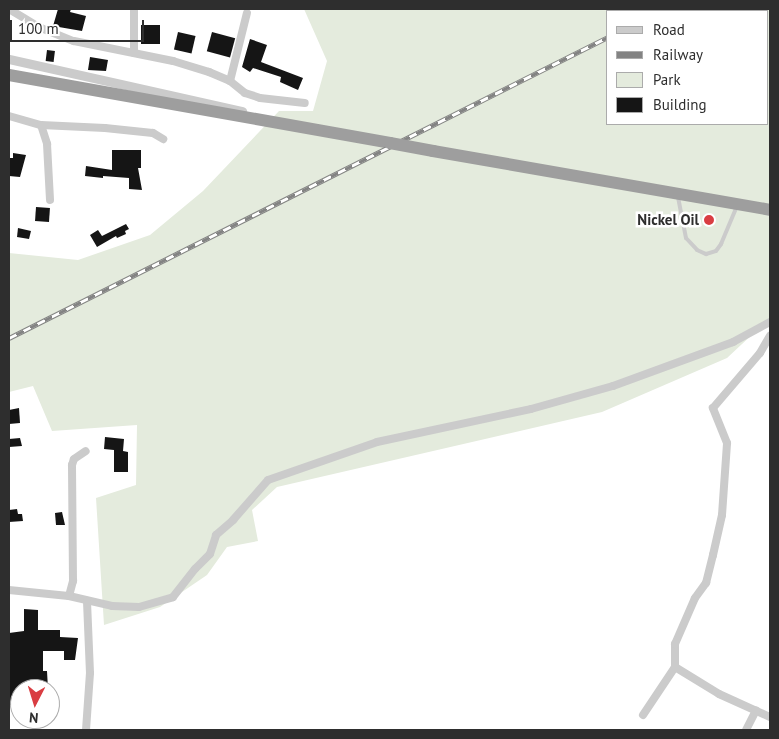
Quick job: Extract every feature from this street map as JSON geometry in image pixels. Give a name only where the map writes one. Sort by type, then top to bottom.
[{"type":"highway","points":[[9,75],[770,210]]},
{"type":"street","points":[[9,9],[41,28],[60,36],[174,61],[230,81],[245,93],[260,98],[305,103]]},
{"type":"street","points":[[134,9],[134,53]]},
{"type":"street","points":[[230,81],[247,14]]},
{"type":"street","points":[[9,60],[258,114],[295,126]]},
{"type":"street","points":[[9,116],[41,125],[104,128],[153,134],[164,139]]},
{"type":"street","points":[[41,125],[47,144],[50,200]]},
{"type":"street","points":[[9,590],[69,596],[112,606],[139,607],[173,597],[195,569],[210,554],[216,535],[233,520],[268,480],[377,442],[531,409],[603,389],[733,342],[770,322]]},
{"type":"street","points":[[643,715],[675,667],[675,644],[696,598],[706,583],[722,514],[727,443],[713,408],[760,353],[770,336]]},
{"type":"street","points":[[69,596],[73,581],[72,465],[74,459],[86,451]]},
{"type":"street","points":[[86,730],[90,673],[87,601]]},
{"type":"street","points":[[675,667],[719,694],[770,717]]},
{"type":"street","points":[[746,730],[756,710]]},
{"type":"lane","points":[[678,195],[686,238],[697,250],[706,254],[716,251],[721,244],[737,205]]},
{"type":"green space","points":[[304,9],[770,9],[770,318],[727,358],[602,412],[277,487],[252,510],[258,541],[227,547],[207,575],[160,607],[104,625],[96,498],[136,485],[137,425],[52,431],[33,386],[9,392],[9,253],[78,260],[150,235],[203,191],[279,111],[313,111],[327,61]]},
{"type":"building","points":[[58,9],[71,9],[70,12],[86,16],[82,31],[53,26]]},
{"type":"building","points":[[141,25],[160,25],[160,44],[141,44]]},
{"type":"building","points":[[178,32],[196,36],[191,54],[174,50]]},
{"type":"building","points":[[212,32],[235,38],[230,58],[207,51]]},
{"type":"building","points":[[250,39],[267,45],[261,62],[303,78],[298,90],[280,82],[281,77],[253,68],[250,72],[242,67]]},
{"type":"building","points":[[47,50],[55,51],[54,62],[46,61]]},
{"type":"building","points":[[90,57],[108,60],[106,71],[88,70]]},
{"type":"building","points":[[112,150],[141,150],[141,168],[138,168],[142,190],[129,189],[129,178],[85,176],[86,166],[112,170]]},
{"type":"building","points":[[13,153],[26,155],[20,177],[9,176],[9,158],[13,158]]},
{"type":"building","points":[[36,207],[50,208],[49,222],[35,221]]},
{"type":"building","points":[[126,224],[129,229],[125,231],[126,234],[117,238],[116,236],[97,247],[90,235],[98,230],[102,236]]},
{"type":"building","points":[[18,228],[31,231],[29,239],[17,237]]},
{"type":"building","points":[[19,408],[20,423],[9,424],[9,410]]},
{"type":"building","points":[[105,437],[124,439],[123,451],[128,452],[128,472],[114,472],[114,450],[104,449]]},
{"type":"building","points":[[20,438],[22,446],[9,447],[9,439]]},
{"type":"building","points":[[17,509],[18,514],[22,514],[23,521],[9,522],[9,510]]},
{"type":"building","points":[[62,512],[65,525],[56,525],[55,513]]},
{"type":"building","points":[[24,609],[38,610],[38,630],[60,630],[60,637],[78,638],[75,660],[64,660],[64,651],[43,651],[43,671],[47,671],[47,679],[10,679],[9,705],[9,633],[24,631]]},
{"type":"railway","points":[[9,338],[606,38]]},
{"type":"place","name":"Nickel Oil","points":[[709,220]]}]
